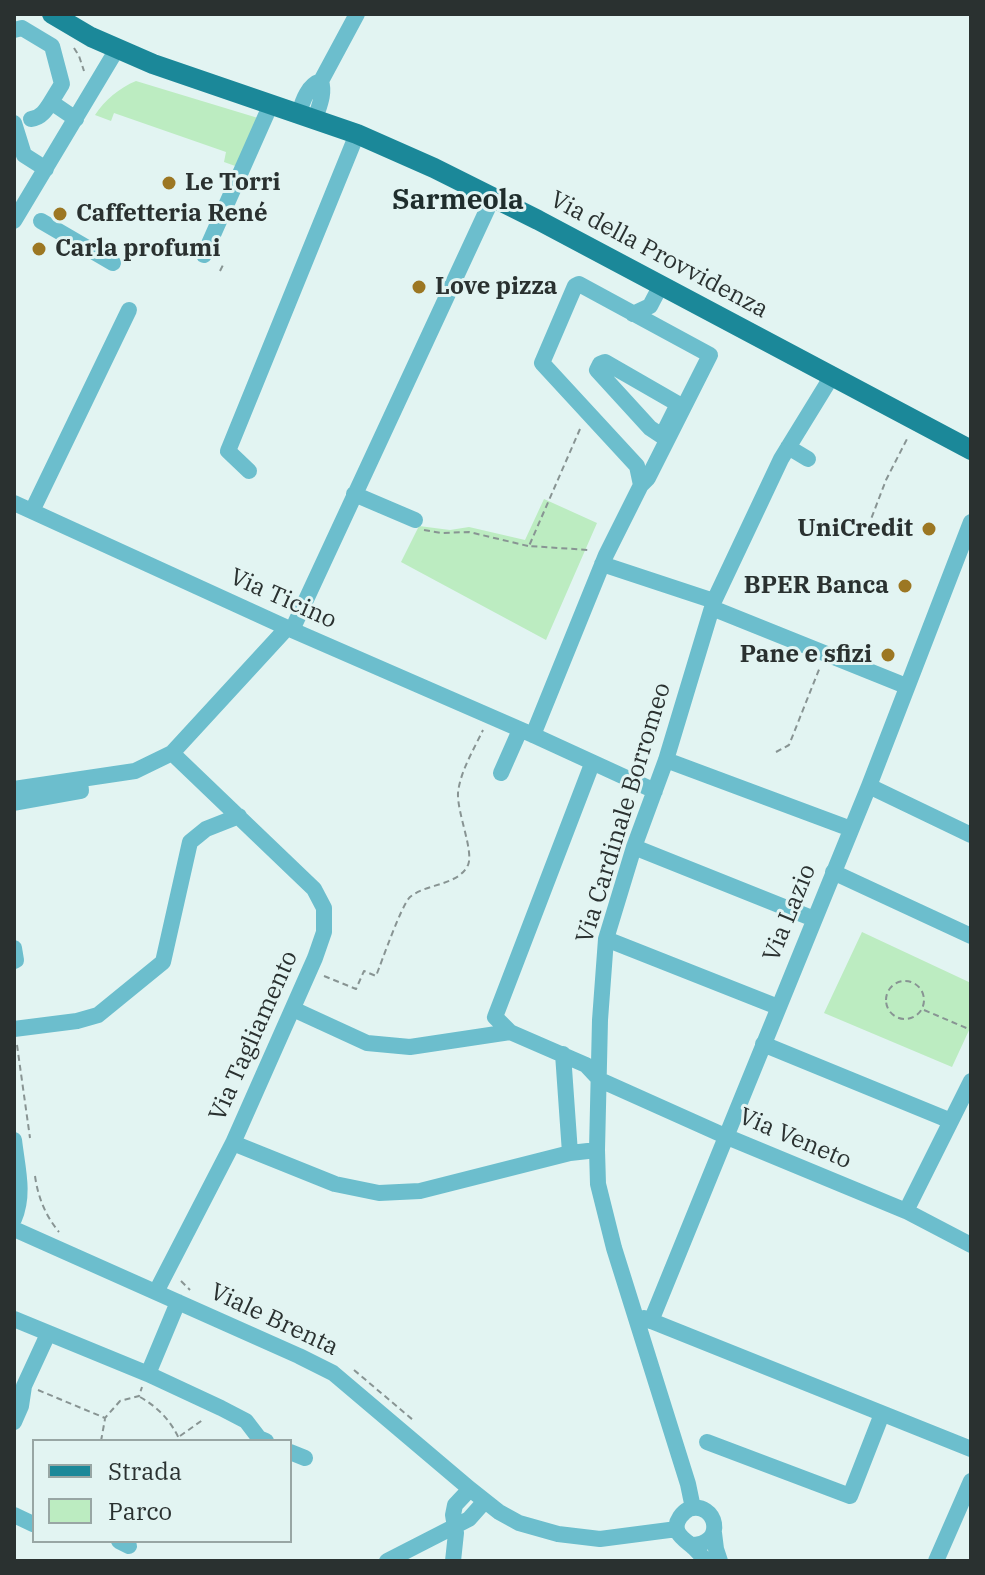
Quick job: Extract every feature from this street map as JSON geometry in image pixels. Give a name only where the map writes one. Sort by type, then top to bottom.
[{"type":"main road","name":"Via della Provvidenza","points":[[52,14],[117,49],[153,64],[357,134],[434,168],[971,450]]},
{"type":"street","points":[[307,116],[321,100],[321,81],[357,14]]},
{"type":"street","points":[[14,30],[22,28],[52,46],[62,84],[45,111],[24,121],[24,155],[46,169]]},
{"type":"street","points":[[14,221],[117,49]]},
{"type":"street","points":[[51,102],[76,119]]},
{"type":"street","points":[[204,255],[271,104]]},
{"type":"street","points":[[249,471],[228,451],[357,134]]},
{"type":"street","points":[[14,789],[135,771],[172,753],[290,629],[493,197]]},
{"type":"street","points":[[41,221],[113,263]]},
{"type":"street","points":[[501,773],[526,733],[602,564],[710,355],[579,284],[575,286],[542,363],[637,466],[641,485]]},
{"type":"street","points":[[660,328],[651,316],[650,306],[661,285]]},
{"type":"street","points":[[633,314],[650,306]]},
{"type":"street","points":[[32,511],[129,310]]},
{"type":"street","points":[[605,362],[678,404],[662,436],[650,428],[597,370],[605,362]]},
{"type":"street","name":"Via Cardinale Borromeo","points":[[720,1561],[712,1517],[704,1510],[693,1508],[643,1318],[614,1248],[598,1184],[600,1020],[606,939],[634,847],[666,760],[713,605],[788,447],[832,376]]},
{"type":"street","points":[[788,447],[808,459]]},
{"type":"street","points":[[637,466],[656,461]]},
{"type":"street","points":[[354,494],[415,520]]},
{"type":"street","name":"Via Ticino","points":[[14,503],[655,791]]},
{"type":"street","name":"Via Lazio","points":[[643,1318],[763,1044],[869,786],[971,522]]},
{"type":"street","points":[[602,564],[713,605],[906,686]]},
{"type":"street","name":"Via Tagliamento","points":[[156,1292],[233,1143],[324,932],[324,908],[314,889],[172,753]]},
{"type":"street","points":[[666,760],[851,829]]},
{"type":"street","points":[[510,1032],[495,1017],[592,764]]},
{"type":"street","points":[[14,803],[81,791],[80,780]]},
{"type":"street","points":[[869,786],[971,835]]},
{"type":"street","points":[[14,1029],[77,1021],[98,1015],[163,962],[190,842],[206,829],[239,816]]},
{"type":"street","points":[[634,847],[814,919]]},
{"type":"street","points":[[833,872],[971,936]]},
{"type":"street","points":[[606,939],[778,1007]]},
{"type":"street","points":[[14,948],[14,961]]},
{"type":"street","points":[[293,1009],[367,1043],[410,1047],[510,1032]]},
{"type":"street","name":"Via Veneto","points":[[510,1032],[586,1065],[600,1080],[906,1211],[971,1245]]},
{"type":"street","points":[[763,1044],[951,1121]]},
{"type":"street","points":[[563,1054],[570,1153]]},
{"type":"street","points":[[906,1211],[971,1081]]},
{"type":"street","points":[[14,1219],[20,1205],[22,1142]]},
{"type":"street","points":[[233,1143],[335,1184],[379,1193],[420,1191],[570,1153],[597,1150]]},
{"type":"street","name":"Viale Brenta","points":[[14,1229],[333,1373],[470,1489],[519,1523],[558,1534],[600,1539],[677,1529]]},
{"type":"street","points":[[146,1377],[178,1302]]},
{"type":"street","points":[[643,1318],[971,1449]]},
{"type":"street","points":[[14,1319],[246,1421],[261,1439]]},
{"type":"street","points":[[14,1422],[48,1334]]},
{"type":"street","points":[[707,1442],[850,1496],[882,1414]]},
{"type":"street","points":[[936,1561],[971,1481]]},
{"type":"street","points":[[453,1561],[455,1505],[470,1489]]},
{"type":"street","points":[[387,1561],[469,1519],[485,1501]]},
{"type":"street","points":[[693,1508],[681,1515],[677,1529],[684,1542],[700,1545],[714,1533]]},
{"type":"street","points":[[691,1545],[706,1561]]},
{"type":"path","points":[[220,271],[224,263]]},
{"type":"path","points":[[529,546],[583,422]]},
{"type":"path","points":[[868,527],[886,480],[908,436]]},
{"type":"path","points":[[415,520],[420,529],[441,533],[469,532],[529,546],[588,550]]},
{"type":"path","points":[[776,752],[789,745],[822,661]]},
{"type":"path","points":[[320,974],[356,989],[364,971],[376,976],[410,898],[461,875],[469,864],[470,855],[458,807],[458,789],[483,729]]},
{"type":"path","points":[[901,981],[917,985],[926,1000],[923,1010],[917,1016],[899,1018],[890,1013],[885,1003],[886,993],[891,985],[901,981]]},
{"type":"path","points":[[923,1010],[971,1030]]},
{"type":"path","points":[[14,1029],[22,1142]]},
{"type":"path","points":[[35,1173],[38,1196],[49,1219],[66,1236]]},
{"type":"path","points":[[139,1396],[146,1377]]},
{"type":"path","points":[[25,1390],[105,1418]]},
{"type":"path","points":[[101,1439],[105,1418],[120,1401],[139,1396],[162,1413],[180,1439],[203,1420]]},
{"type":"green space","points":[[136,81],[258,118],[238,167],[224,162],[226,152],[114,113],[111,121],[95,115],[113,95]]},
{"type":"green space","points":[[544,499],[597,523],[546,640],[401,562],[419,526],[450,530],[469,527],[525,540]]},
{"type":"green space","points":[[862,932],[971,983],[971,1026],[952,1067],[824,1013]]},
{"type":"place","name":"Le Torri","points":[[169,183]]},
{"type":"place","name":"Caffetteria René","points":[[60,214]]},
{"type":"place","name":"Carla profumi","points":[[39,249]]},
{"type":"place","name":"Love pizza","points":[[419,287]]},
{"type":"place","name":"UniCredit","points":[[929,529]]},
{"type":"place","name":"BPER Banca","points":[[905,586]]},
{"type":"place","name":"Pane e sfizi","points":[[888,655]]},
{"type":"district","name":"Sarmeola","points":[[458,201]]}]
